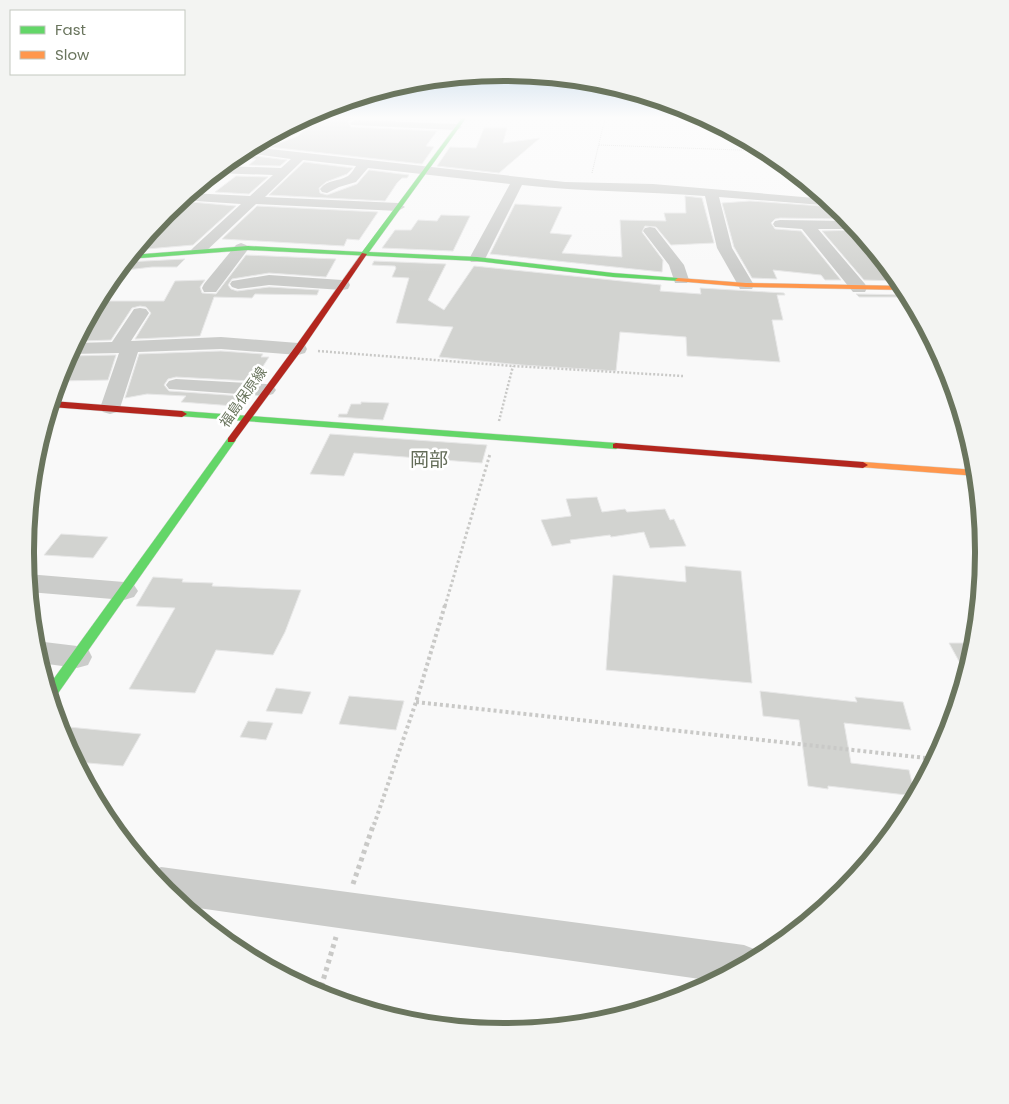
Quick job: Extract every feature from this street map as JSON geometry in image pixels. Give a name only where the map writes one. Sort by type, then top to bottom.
[{"type":"street","points":[[230,170],[284,172]]},
{"type":"street","points":[[199,250],[288,170]]},
{"type":"street","points":[[327,189],[334,184],[352,179],[360,170]]},
{"type":"street","points":[[413,170],[518,181],[711,192],[819,202]]},
{"type":"street","name":"福島保原線","points":[[54,688],[266,390],[298,349],[364,254],[426,171]]},
{"type":"street","points":[[477,259],[518,181]]},
{"type":"street","points":[[711,192],[715,215],[725,248],[732,257],[746,285]]},
{"type":"street","points":[[195,197],[398,208]]},
{"type":"street","points":[[370,220],[388,222]]},
{"type":"street","points":[[780,224],[842,225]]},
{"type":"street","points":[[807,225],[859,288]]},
{"type":"street","points":[[650,231],[671,256],[681,280]]},
{"type":"street","points":[[210,288],[241,248]]},
{"type":"street","points":[[139,256],[241,248],[477,259],[613,275],[746,285],[895,288]]},
{"type":"street","points":[[238,284],[269,280],[342,285]]},
{"type":"street","points":[[110,408],[124,348],[140,313]]},
{"type":"street","points":[[80,349],[221,343],[298,349]]},
{"type":"street","points":[[176,385],[266,390]]},
{"type":"street","points":[[58,404],[968,472]]},
{"type":"street","points":[[35,584],[124,591]]},
{"type":"street","points":[[45,653],[77,657]]},
{"type":"street","points":[[174,887],[733,964]]},
{"type":"path","points":[[589,186],[593,170]]},
{"type":"path","points":[[298,349],[514,366],[683,376]]},
{"type":"path","points":[[322,986],[344,910],[416,702],[495,437],[514,366]]},
{"type":"path","points":[[416,702],[928,758]]},
{"type":"building","points":[[296,170],[351,170],[347,174],[326,182],[319,188],[320,193],[327,195],[357,184],[369,170],[409,175],[397,183],[385,201],[269,195]]},
{"type":"building","points":[[468,170],[503,170],[499,173]]},
{"type":"building","points":[[236,176],[268,177],[249,194],[215,192]]},
{"type":"building","points":[[685,196],[702,198],[714,243],[671,245],[656,227],[645,226],[642,232],[663,260],[662,272],[490,254],[515,204],[562,207],[550,233],[572,235],[562,253],[622,257],[620,220],[666,221],[664,213],[686,213]]},
{"type":"building","points":[[750,201],[824,206],[837,219],[780,218],[775,219],[771,223],[775,229],[801,231],[841,280],[825,280],[821,275],[773,270],[777,279],[752,278],[734,247],[722,203]]},
{"type":"building","points":[[190,202],[236,206],[193,245],[145,249]]},
{"type":"building","points":[[257,206],[378,212],[359,240],[347,239],[344,246],[222,239]]},
{"type":"building","points":[[441,215],[470,216],[453,251],[382,248],[395,230],[411,230],[418,220],[437,221]]},
{"type":"building","points":[[847,230],[889,281],[864,280],[822,231]]},
{"type":"building","points":[[246,255],[336,259],[326,277],[269,273],[232,279],[228,285],[231,289],[237,291],[269,287],[319,290],[317,295],[255,294],[252,298],[214,297],[200,336],[135,339],[151,313],[146,307],[140,306],[132,308],[111,340],[84,341],[106,301],[164,301],[175,281],[205,280],[200,287],[202,293],[216,294]]},
{"type":"building","points":[[185,259],[177,267],[127,270],[134,262]]},
{"type":"building","points":[[374,261],[446,264],[428,300],[444,310],[474,266],[661,285],[660,291],[701,294],[700,288],[784,293],[785,295],[777,295],[783,320],[772,320],[780,362],[687,356],[686,337],[620,332],[616,371],[521,365],[439,357],[453,327],[396,323],[409,278],[392,277],[395,266],[372,265]]},
{"type":"building","points":[[856,294],[899,295],[900,297],[859,297]]},
{"type":"building","points":[[221,351],[263,354],[261,357],[269,357],[256,377],[253,377],[250,381],[176,377],[168,379],[164,385],[169,391],[241,396],[234,406],[181,402],[186,396],[147,394],[125,398],[139,354]]},
{"type":"building","points":[[116,355],[108,380],[67,381],[77,356]]},
{"type":"building","points":[[361,402],[389,403],[383,420],[338,417],[339,414],[347,414],[351,404],[361,404]]},
{"type":"building","points":[[330,434],[487,445],[482,463],[354,453],[344,476],[310,474]]},
{"type":"building","points":[[597,497],[602,512],[625,509],[627,512],[665,509],[670,520],[674,519],[686,546],[650,548],[644,532],[570,540],[571,543],[552,546],[541,520],[571,516],[566,499]]},
{"type":"building","points":[[61,534],[108,537],[93,558],[44,555]]},
{"type":"building","points":[[685,566],[741,571],[752,683],[606,670],[613,575],[686,582]]},
{"type":"building","points":[[153,577],[183,579],[182,582],[213,583],[212,586],[301,590],[285,632],[273,655],[216,650],[195,693],[129,689],[175,608],[136,606]]},
{"type":"building","points":[[949,643],[966,643],[961,665]]},
{"type":"building","points":[[276,688],[311,692],[302,714],[266,711]]},
{"type":"building","points":[[760,691],[857,702],[855,697],[903,702],[911,730],[844,723],[851,763],[909,770],[913,786],[907,795],[828,786],[828,789],[808,786],[799,720],[763,716]]},
{"type":"building","points":[[349,696],[404,701],[396,730],[339,724]]},
{"type":"building","points":[[248,721],[273,723],[266,740],[240,737]]},
{"type":"building","points":[[68,727],[141,734],[123,766],[83,763]]},
{"type":"traffic: fast","points":[[364,254],[426,170]]},
{"type":"traffic: fast","points":[[139,256],[248,248],[477,259],[613,275],[678,280]]},
{"type":"traffic: fast","points":[[182,414],[616,446]]},
{"type":"traffic: fast","points":[[54,688],[231,440]]},
{"type":"traffic: slow","points":[[678,280],[746,285],[894,288]]},
{"type":"traffic: slow","points":[[863,465],[968,472]]},
{"type":"traffic: jam","points":[[231,440],[298,349],[364,254]]},
{"type":"traffic: jam","points":[[58,405],[182,414]]},
{"type":"traffic: jam","points":[[616,446],[863,465]]},
{"type":"district","name":"岡部","points":[[429,459]]}]
